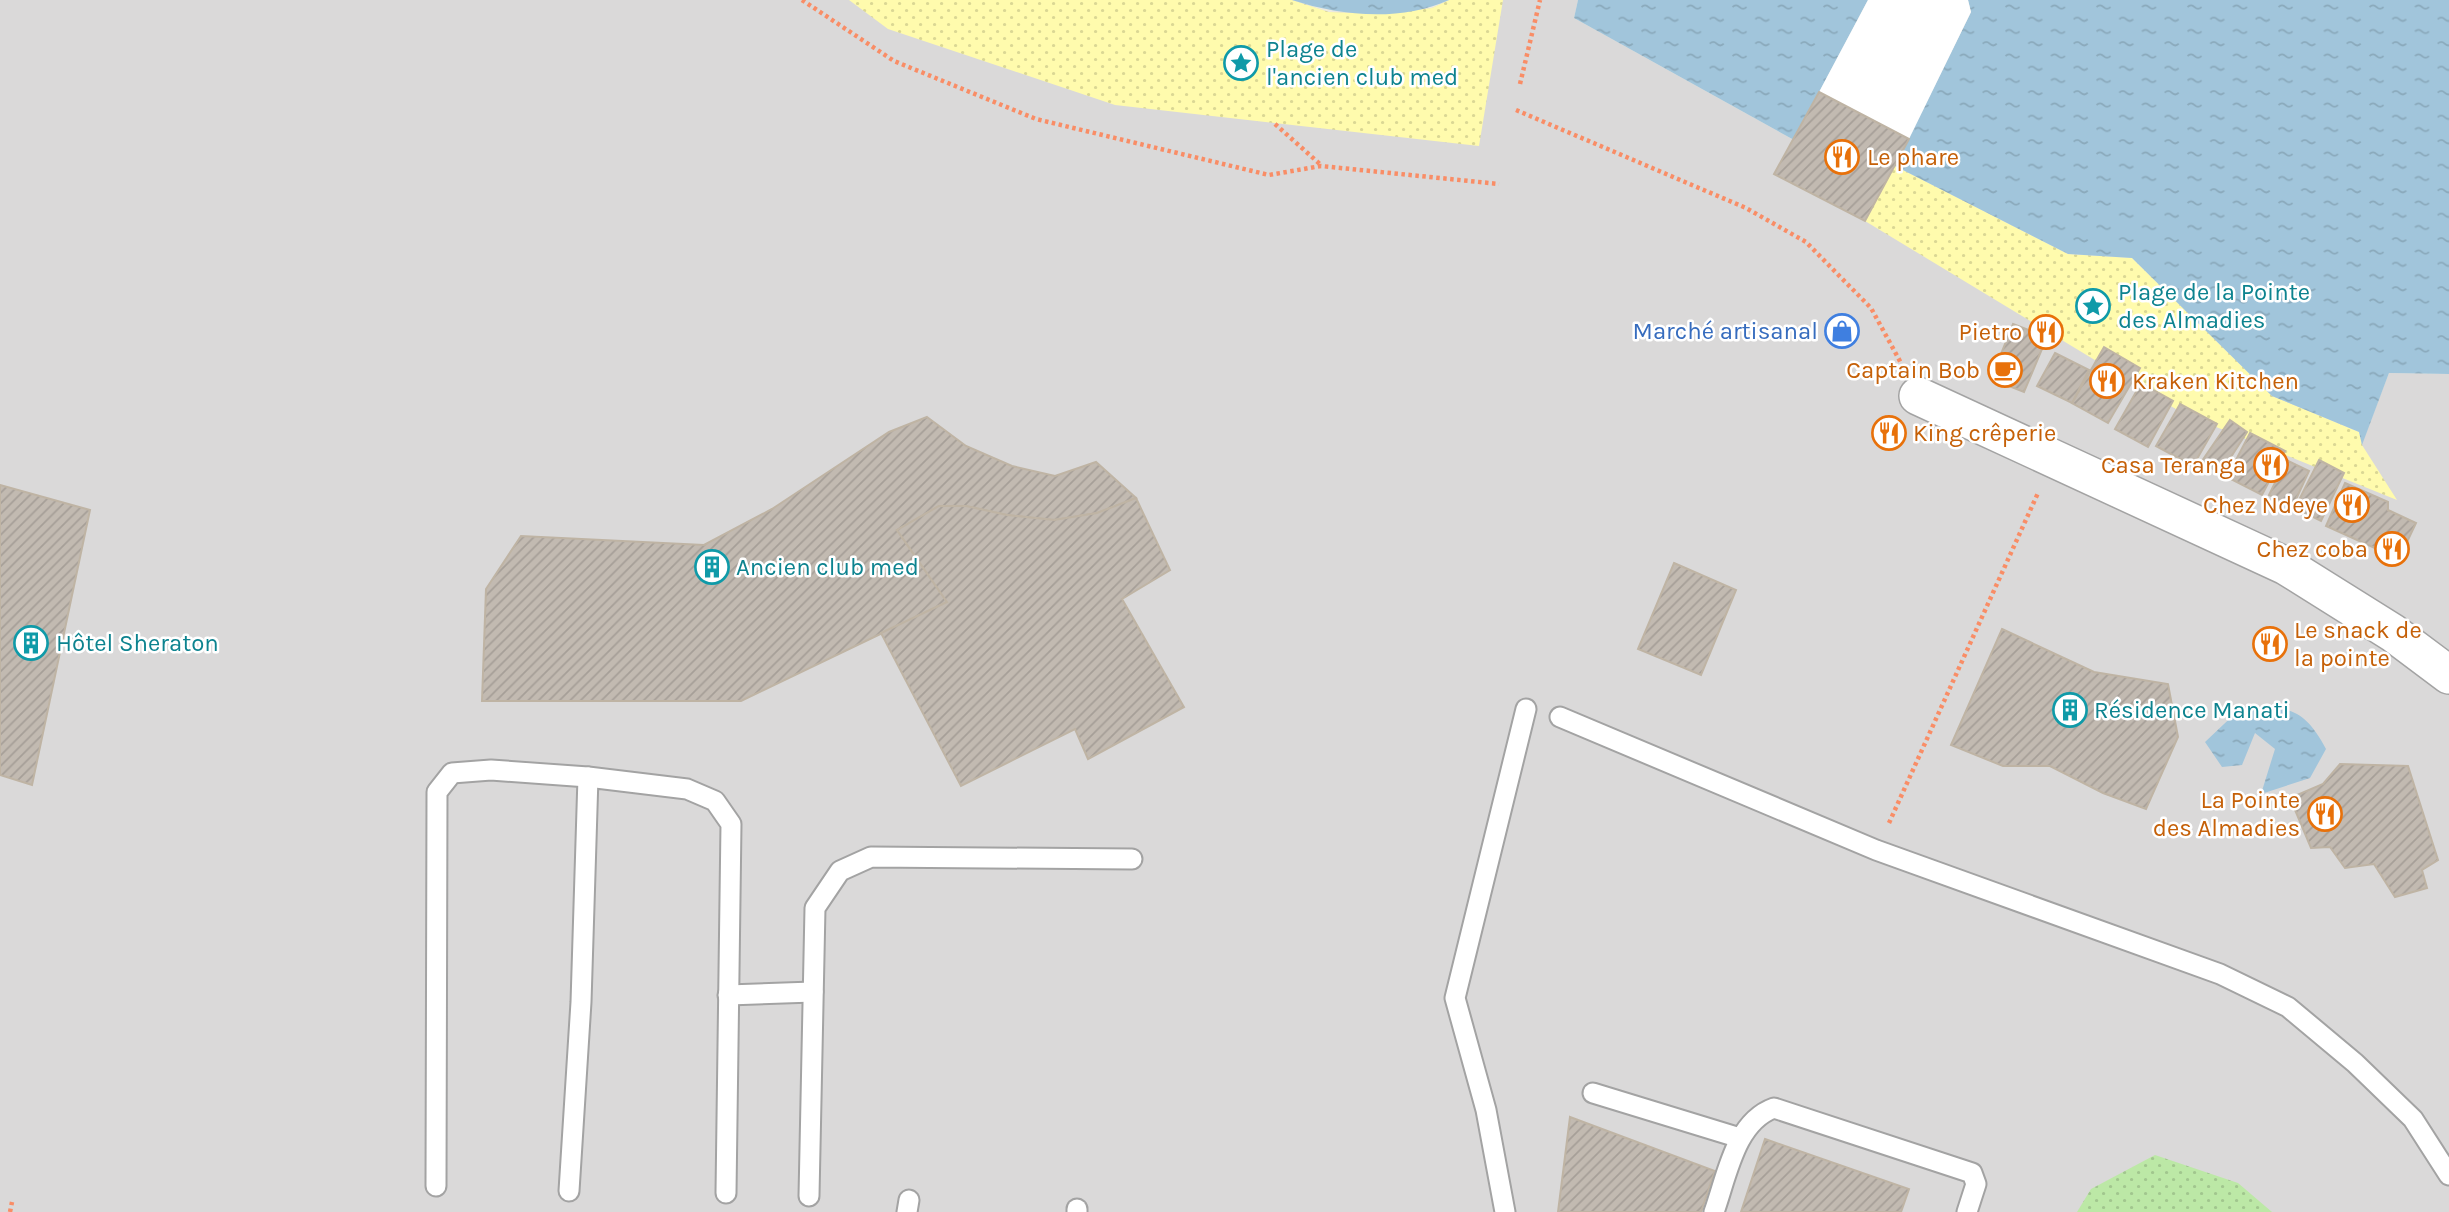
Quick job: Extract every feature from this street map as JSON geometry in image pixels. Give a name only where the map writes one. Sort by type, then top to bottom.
[{"type":"street","points":[[1918,396],[2053,461],[2286,566],[2393,633],[2449,675]]},
{"type":"lane","points":[[1505,1212],[1486,1110],[1455,998],[1525,709]]},
{"type":"lane","points":[[1560,717],[1877,850],[2220,974],[2288,1007],[2355,1063],[2413,1119],[2449,1175]]},
{"type":"lane","points":[[436,1186],[437,792],[452,773],[491,769],[687,789],[715,802],[732,824],[726,1193]]},
{"type":"lane","points":[[569,1191],[581,1002],[588,777]]},
{"type":"lane","points":[[809,1196],[815,908],[840,871],[871,857],[1132,859]]},
{"type":"lane","points":[[728,995],[813,992]]},
{"type":"lane","points":[[1593,1093],[1740,1138]]},
{"type":"lane","points":[[1714,1212],[1740,1138],[1759,1113],[1774,1108],[1972,1173],[1976,1184],[1967,1212]]},
{"type":"path","points":[[802,0],[894,61],[1036,119],[1269,175],[1321,166],[1499,184]]},
{"type":"path","points":[[1521,84],[1540,0]]},
{"type":"path","points":[[1516,110],[1746,208],[1807,242],[1871,308],[1918,396]]},
{"type":"path","points":[[1275,124],[1321,166]]},
{"type":"path","points":[[1877,850],[2053,461]]},
{"type":"path","points":[[10,1212],[12,1202]]},
{"type":"shaded area","points":[[0,0],[1292,0],[1329,12],[1432,8],[1449,0],[1578,0],[1574,18],[1794,140],[1868,0],[1968,0],[1971,12],[1895,167],[2362,443],[2389,373],[2449,374],[2449,1212],[0,1212]]},
{"type":"green space","points":[[2155,1155],[2238,1183],[2272,1212],[2077,1212],[2091,1189]]},
{"type":"sand","name":"Plage de l'ancien club med","points":[[849,0],[1292,0],[1329,12],[1383,14],[1432,8],[1449,0],[1503,0],[1479,146],[1115,105],[888,29]]},
{"type":"sand","name":"Plage de la Pointe des Almadies","points":[[1895,166],[2068,254],[2132,258],[2272,396],[2359,432],[2362,445],[2397,500],[2184,414],[1865,221]]},
{"type":"water","points":[[1292,0],[1449,0],[1411,12],[1371,14],[1330,10]]},
{"type":"water","points":[[1578,0],[1868,0],[1794,140],[1574,18]]},
{"type":"water","points":[[1968,0],[2449,0],[2449,374],[2389,373],[2362,445],[2359,432],[2272,396],[2132,258],[2068,254],[1895,166],[1971,12]]},
{"type":"water","points":[[2243,706],[2283,709],[2293,712],[2310,724],[2326,749],[2310,778],[2261,794],[2275,749],[2255,733],[2242,765],[2222,767],[2205,742]]},
{"type":"pier","points":[[1868,0],[1968,0],[1971,12],[1909,139],[1819,92]]},
{"type":"building","points":[[1819,92],[1909,139],[1865,221],[1774,174]]},
{"type":"building","points":[[2013,324],[2047,337],[2024,392],[1991,379]]},
{"type":"building","points":[[2104,347],[2140,368],[2108,423],[2072,403]]},
{"type":"building","points":[[2055,353],[2089,370],[2072,403],[2037,386]]},
{"type":"building","points":[[2141,383],[2173,401],[2148,447],[2115,429]]},
{"type":"building","points":[[2180,404],[2217,424],[2193,466],[2156,446]]},
{"type":"building","name":"Ancien club med","points":[[927,417],[966,446],[1012,466],[1055,476],[1096,462],[1136,498],[1097,513],[1054,520],[1007,515],[966,506],[939,506],[897,530],[947,602],[741,701],[482,701],[486,589],[521,536],[704,545],[772,509],[889,432]]},
{"type":"building","points":[[2230,420],[2247,432],[2220,474],[2202,461]]},
{"type":"building","points":[[2250,433],[2285,451],[2262,495],[2227,477]]},
{"type":"building","points":[[2286,460],[2309,471],[2293,506],[2269,495]]},
{"type":"building","points":[[2319,460],[2344,473],[2321,521],[2295,508]]},
{"type":"building","points":[[2345,483],[2388,502],[2388,510],[2416,523],[2399,559],[2326,526]]},
{"type":"building","name":"Hôtel Sheraton","points":[[0,485],[90,510],[32,785],[0,775]]},
{"type":"building","points":[[1136,498],[1170,570],[1122,599],[1184,707],[1088,759],[1075,729],[961,786],[881,633],[947,602],[897,530],[939,506],[966,506],[1007,515],[1054,520],[1097,513]]},
{"type":"building","points":[[1674,563],[1736,590],[1701,675],[1638,649]]},
{"type":"building","name":"Résidence Manati","points":[[2002,629],[2094,672],[2168,684],[2178,737],[2146,809],[2103,793],[2050,766],[2003,766],[1951,745]]},
{"type":"building","points":[[2340,764],[2408,766],[2438,860],[2422,870],[2427,888],[2395,897],[2374,864],[2345,868],[2330,847],[2311,848],[2290,798],[2323,784]]},
{"type":"building","points":[[1570,1117],[1715,1171],[1701,1212],[1558,1212]]},
{"type":"building","points":[[1765,1139],[1909,1189],[1901,1212],[1741,1212]]},
{"type":"place","name":"Plage de l'ancien club med","points":[[1241,63]]},
{"type":"place","name":"Le phare","points":[[1842,157]]},
{"type":"place","name":"Plage de la Pointe des Almadies","points":[[2093,306]]},
{"type":"place","name":"Marché artisanal","points":[[1842,331]]},
{"type":"place","name":"Pietro","points":[[2046,332]]},
{"type":"place","name":"Captain Bob","points":[[2005,370]]},
{"type":"place","name":"Kraken Kitchen","points":[[2107,381]]},
{"type":"place","name":"King crêperie","points":[[1889,433]]},
{"type":"place","name":"Casa Teranga","points":[[2271,465]]},
{"type":"place","name":"Chez Ndeye","points":[[2352,505]]},
{"type":"place","name":"Chez coba","points":[[2392,549]]},
{"type":"place","name":"Ancien club med","points":[[712,567]]},
{"type":"place","name":"Hôtel Sheraton","points":[[31,643]]},
{"type":"place","name":"Le snack de la pointe","points":[[2270,644]]},
{"type":"place","name":"Résidence Manati","points":[[2070,710]]},
{"type":"place","name":"La Pointe des Almadies","points":[[2325,814]]}]
